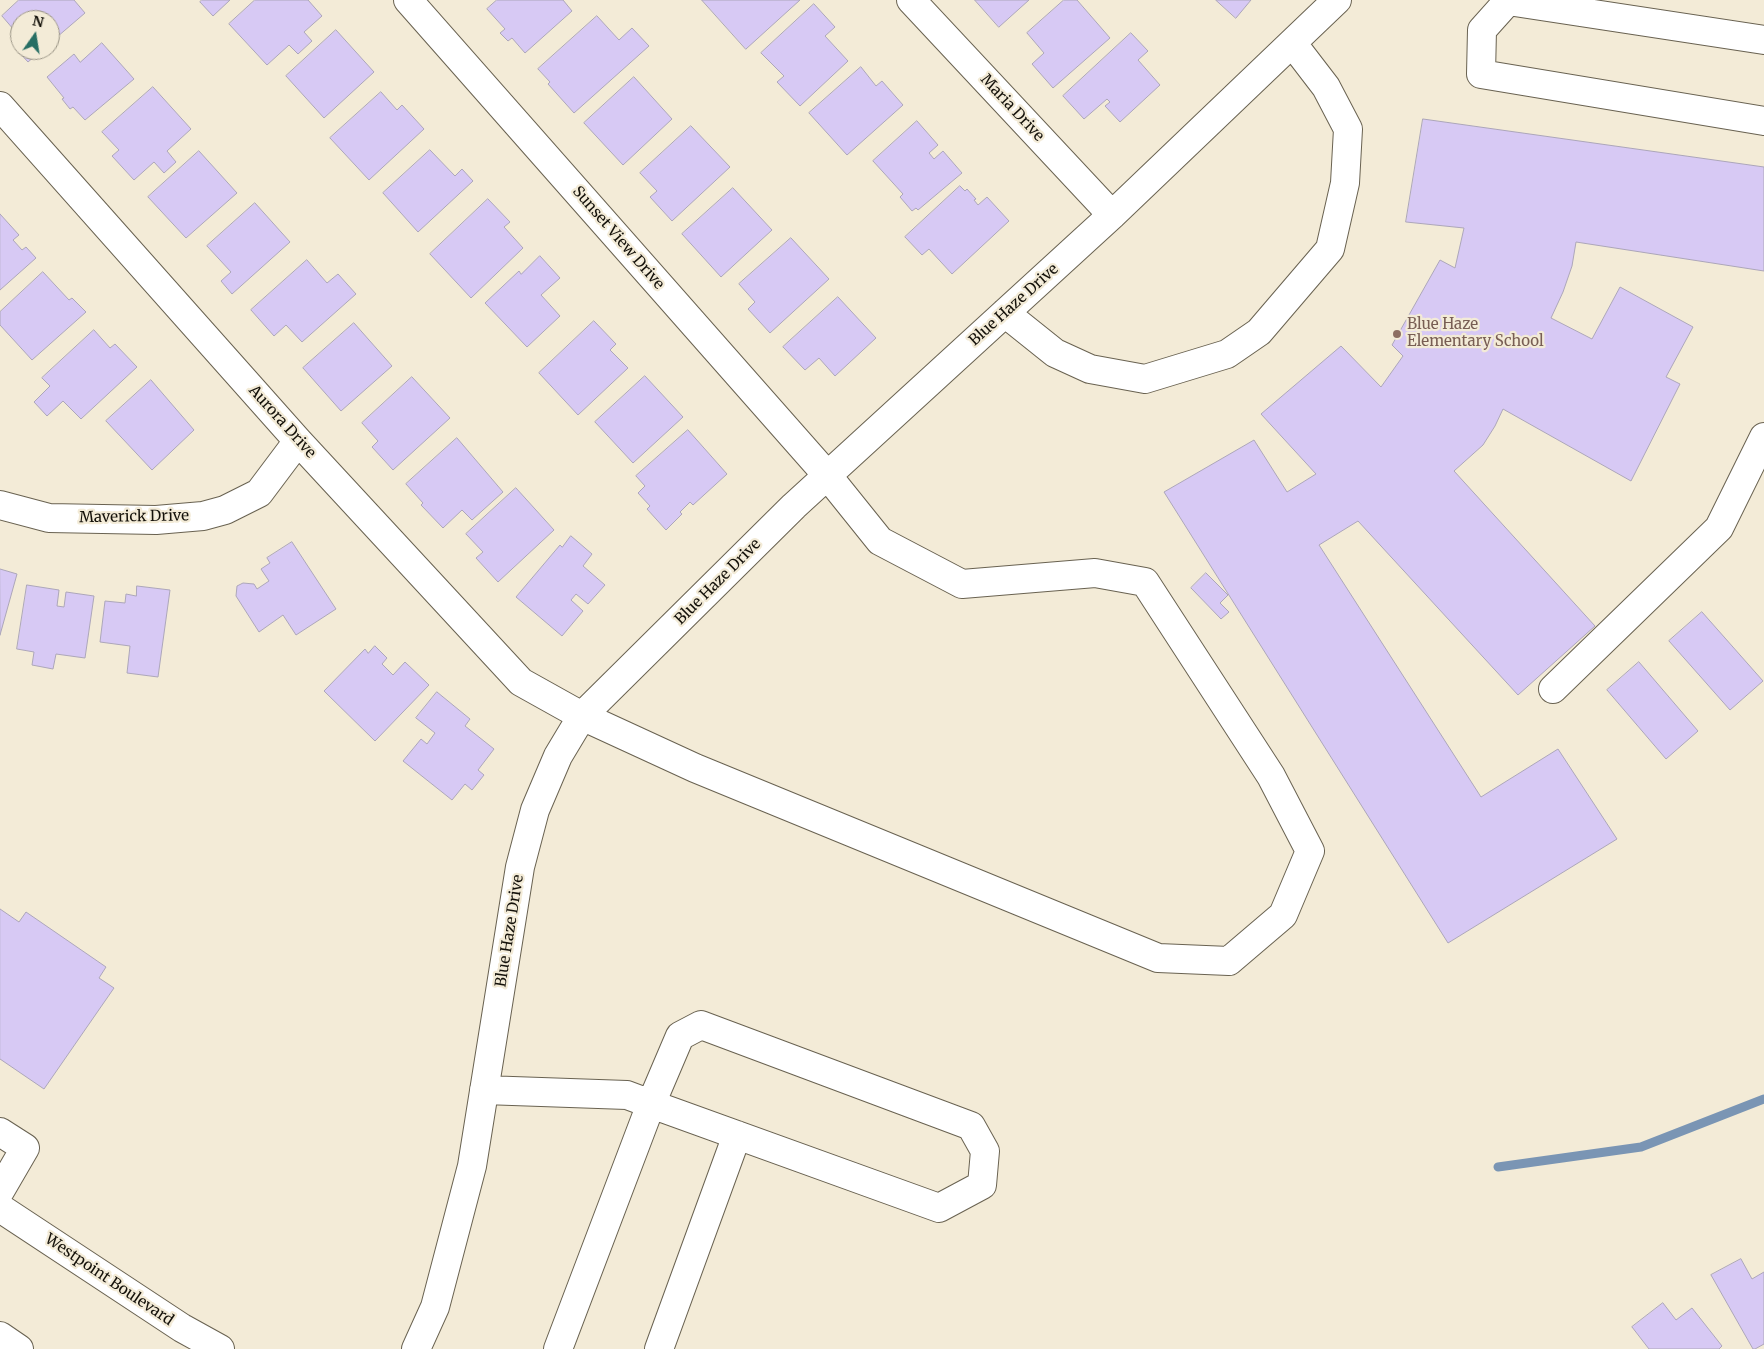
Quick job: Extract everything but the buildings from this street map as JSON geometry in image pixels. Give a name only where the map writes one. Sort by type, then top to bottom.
[{"type":"street","name":"Sunset View Drive","points":[[408,0],[828,475],[880,541],[962,584],[1095,573],[1144,582],[1271,776],[1310,851],[1283,915],[1229,961],[1158,958],[695,768],[582,716]]},
{"type":"street","name":"Maria Drive","points":[[911,0],[1112,215]]},
{"type":"street","name":"Blue Haze Drive","points":[[416,1349],[435,1307],[472,1166],[520,867],[535,810],[558,756],[582,716],[794,506],[1112,215],[1337,0]]},
{"type":"street","points":[[1764,40],[1508,0],[1482,30],[1481,74],[1764,120]]},
{"type":"street","points":[[1005,313],[1055,353],[1090,369],[1145,379],[1227,354],[1259,332],[1330,248],[1345,183],[1348,129],[1326,87],[1293,44]]},
{"type":"street","name":"Aurora Drive","points":[[0,106],[298,441],[521,682],[582,716]]},
{"type":"street","points":[[1553,689],[1718,528],[1764,437]]},
{"type":"street","name":"Maverick Drive","points":[[0,505],[49,518],[156,520],[204,516],[225,510],[259,493],[298,441]]},
{"type":"street","points":[[484,1090],[627,1095],[651,1104],[939,1208],[982,1185],[985,1151],[971,1126],[701,1025],[680,1036],[651,1104],[558,1349]]},
{"type":"street","points":[[0,1132],[25,1148],[0,1191]]},
{"type":"street","points":[[659,1349],[737,1135]]},
{"type":"street","name":"Westpoint Boulevard","points":[[0,1208],[182,1328],[220,1349]]},
{"type":"street","points":[[0,1336],[18,1349]]},
{"type":"waterway","points":[[1498,1167],[1641,1147],[1764,1099]]},
{"type":"place","name":"Blue Haze Elementary School","points":[[1397,334]]}]
